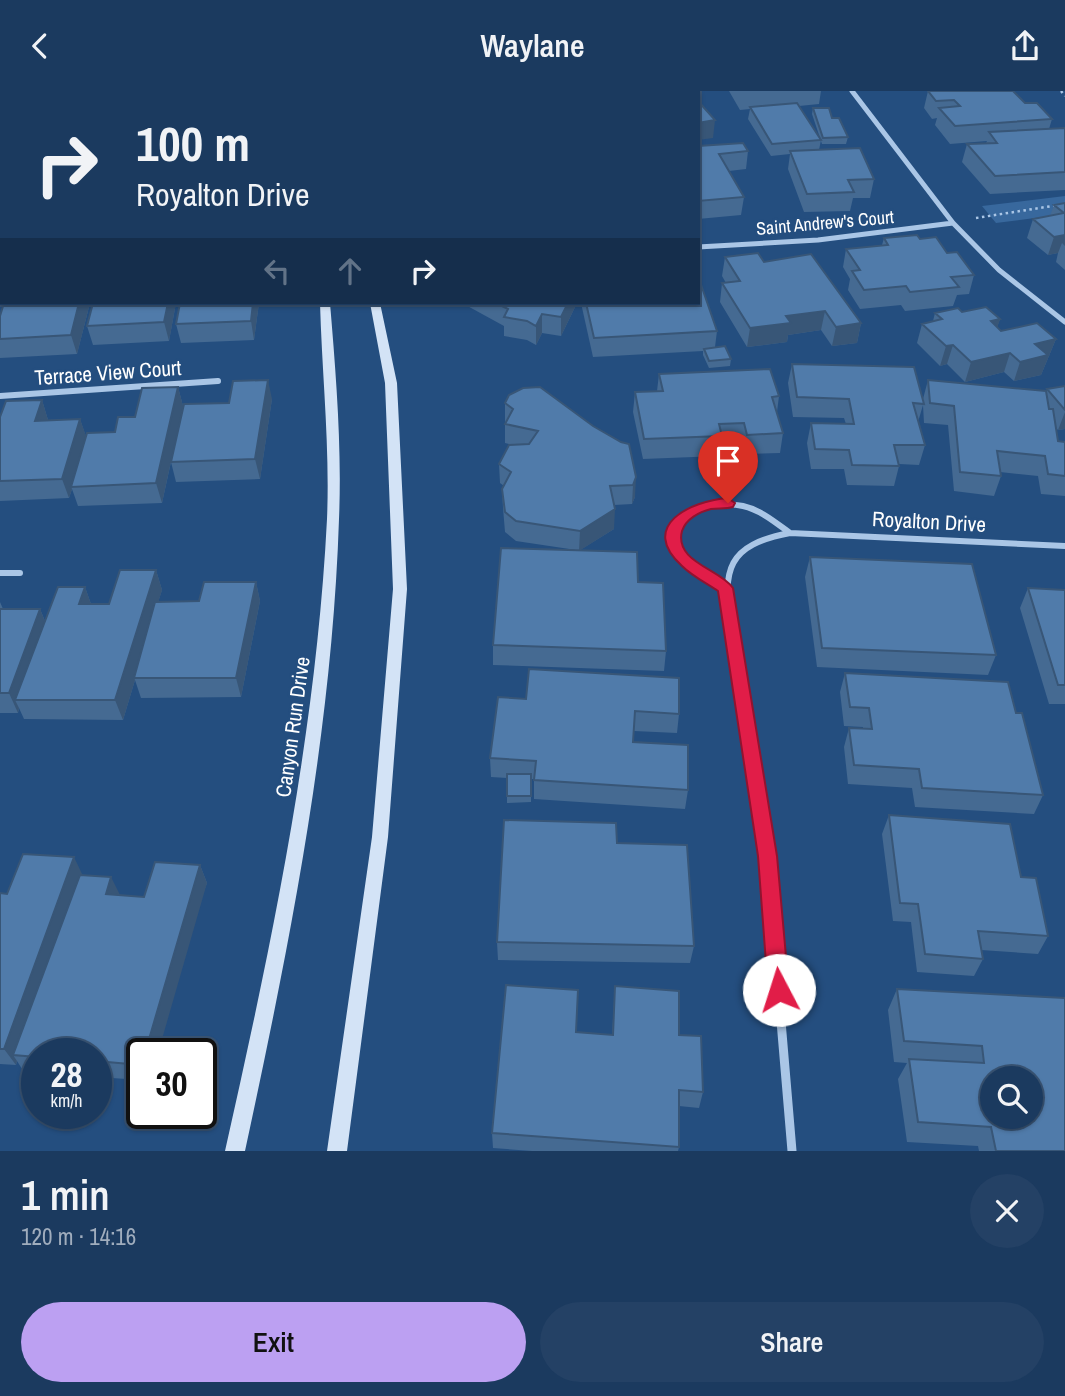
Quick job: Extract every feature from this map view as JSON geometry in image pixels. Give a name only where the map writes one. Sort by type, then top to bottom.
[{"type":"street","points":[[852,91],[953,223],[999,270],[1065,322]]},
{"type":"street","name":"Saint Andrew's Court","points":[[700,247],[818,240],[953,223]]},
{"type":"street","name":"Canyon Run Drive","points":[[235,1151],[296,852],[322,686],[330,604],[335,464],[333,391],[325,305]]},
{"type":"street","points":[[337,1151],[380,837],[400,589],[391,383],[375,305]]},
{"type":"street","name":"Terrace View Court","points":[[0,396],[218,381]]},
{"type":"street","points":[[790,533],[753,509],[741,505],[709,504],[687,513],[676,527],[674,536],[677,550],[687,563],[725,588],[767,856],[792,1151]]},
{"type":"street","name":"Royalton Drive","points":[[725,588],[729,568],[743,551],[764,539],[790,533],[1065,547]]},
{"type":"street","points":[[0,573],[19,573]]},
{"type":"path","points":[[1061,91],[1065,96]]},
{"type":"path","points":[[953,223],[985,215],[1065,204]]},
{"type":"shaded area","points":[[1065,196],[1065,214],[996,223],[982,206]]},
{"type":"building","points":[[928,91],[1013,91],[1025,103],[1037,103],[1052,119],[955,126],[939,108],[960,106],[954,100],[936,101]]},
{"type":"building","points":[[700,103],[715,120],[700,123]]},
{"type":"building","points":[[797,103],[821,140],[772,144],[750,107]]},
{"type":"building","points":[[813,108],[829,108],[832,118],[839,118],[848,137],[823,138]]},
{"type":"building","points":[[1065,128],[1065,172],[995,176],[967,144],[997,143],[989,132]]},
{"type":"building","points":[[743,143],[748,151],[719,154],[744,197],[700,201],[700,146]]},
{"type":"building","points":[[860,148],[874,179],[848,180],[854,192],[807,194],[790,151]]},
{"type":"building","points":[[1065,203],[1065,235],[1054,237],[1033,219],[1064,213],[1054,205]]},
{"type":"building","points":[[917,235],[920,239],[936,237],[947,253],[957,252],[974,275],[951,277],[959,287],[910,292],[906,286],[864,290],[852,271],[860,270],[846,249],[888,245],[884,238]]},
{"type":"building","points":[[758,253],[764,262],[811,254],[861,323],[836,327],[825,311],[786,316],[791,323],[750,328],[722,283],[740,281],[725,257]]},
{"type":"building","points":[[700,282],[717,331],[594,338],[586,305],[700,305]]},
{"type":"building","points":[[3,305],[78,305],[71,335],[0,339],[0,316]]},
{"type":"building","points":[[92,305],[168,305],[164,322],[87,326]]},
{"type":"building","points":[[180,305],[253,305],[251,321],[176,324]]},
{"type":"building","points":[[500,305],[567,305],[561,317],[542,314],[536,326],[527,321],[504,317],[508,309]]},
{"type":"building","points":[[986,307],[1000,319],[991,321],[1001,331],[1037,323],[1056,339],[1035,344],[1048,355],[1020,362],[1010,353],[971,362],[953,345],[946,346],[922,324],[942,319],[935,313],[958,308],[962,312]]},
{"type":"building","points":[[725,346],[731,359],[709,361],[704,349]]},
{"type":"building","points":[[792,364],[914,367],[924,404],[913,403],[925,445],[894,445],[899,466],[852,465],[849,450],[815,449],[811,423],[854,424],[849,399],[797,397]]},
{"type":"building","points":[[770,369],[779,396],[772,397],[783,433],[747,435],[744,423],[719,424],[722,436],[644,439],[635,392],[663,391],[659,374]]},
{"type":"building","points":[[268,380],[255,459],[171,462],[184,404],[229,403],[233,381]]},
{"type":"building","points":[[928,380],[1046,391],[1049,409],[1053,409],[1058,441],[1065,442],[1065,476],[1048,474],[1045,456],[997,451],[1001,476],[960,472],[954,406],[930,403]]},
{"type":"building","points":[[1065,386],[1065,410],[1047,389]]},
{"type":"building","points":[[178,387],[156,483],[71,487],[87,433],[115,432],[118,417],[135,417],[142,388]]},
{"type":"building","points":[[540,387],[593,426],[629,444],[636,477],[633,485],[610,486],[615,509],[580,531],[516,521],[505,512],[502,489],[511,472],[499,464],[509,445],[529,444],[538,431],[505,424],[513,409],[505,403],[509,395],[523,388]]},
{"type":"building","points":[[42,400],[35,421],[80,419],[62,479],[0,481],[0,417],[6,401]]},
{"type":"building","points":[[501,548],[637,552],[638,582],[663,583],[666,651],[493,645]]},
{"type":"building","points":[[810,557],[972,564],[996,655],[822,648]]},
{"type":"building","points":[[120,570],[156,570],[115,700],[15,700],[58,587],[85,587],[79,604],[109,604]]},
{"type":"building","points":[[204,582],[256,582],[236,678],[134,678],[155,602],[199,601]]},
{"type":"building","points":[[1028,588],[1065,590],[1065,685],[1058,685]]},
{"type":"building","points":[[0,609],[40,609],[9,693],[0,693]]},
{"type":"building","points":[[529,669],[679,678],[679,714],[635,711],[633,742],[688,745],[688,790],[534,780],[536,761],[490,758],[498,697],[526,699]]},
{"type":"building","points":[[845,673],[1008,682],[1016,713],[1022,713],[1043,795],[922,788],[919,769],[854,765],[849,728],[872,729],[869,708],[850,707]]},
{"type":"building","points":[[507,774],[531,774],[531,796],[507,796]]},
{"type":"building","points":[[889,815],[1010,824],[1021,877],[1036,878],[1048,936],[978,931],[983,959],[925,954],[918,904],[900,903]]},
{"type":"building","points":[[504,820],[616,823],[617,843],[687,845],[694,946],[497,942]]},
{"type":"building","points":[[23,854],[74,857],[4,1049],[0,1049],[0,893],[7,894]]},
{"type":"building","points":[[155,862],[200,865],[149,1038],[126,1038],[126,1064],[112,1062],[112,1038],[21,1038],[21,1056],[13,1055],[80,875],[111,877],[106,894],[144,897]]},
{"type":"building","points":[[506,985],[578,990],[576,1032],[613,1035],[615,986],[679,991],[679,1035],[701,1036],[703,1092],[679,1090],[679,1147],[492,1133]]},
{"type":"building","points":[[897,989],[1065,998],[1065,1151],[996,1151],[991,1129],[1043,1129],[1043,1066],[980,1066],[980,1126],[918,1122],[909,1059],[984,1063],[982,1046],[904,1041]]},
{"type":"route","points":[[728,503],[709,504],[687,513],[677,523],[675,546],[687,563],[725,588],[767,856],[779,990]]}]
